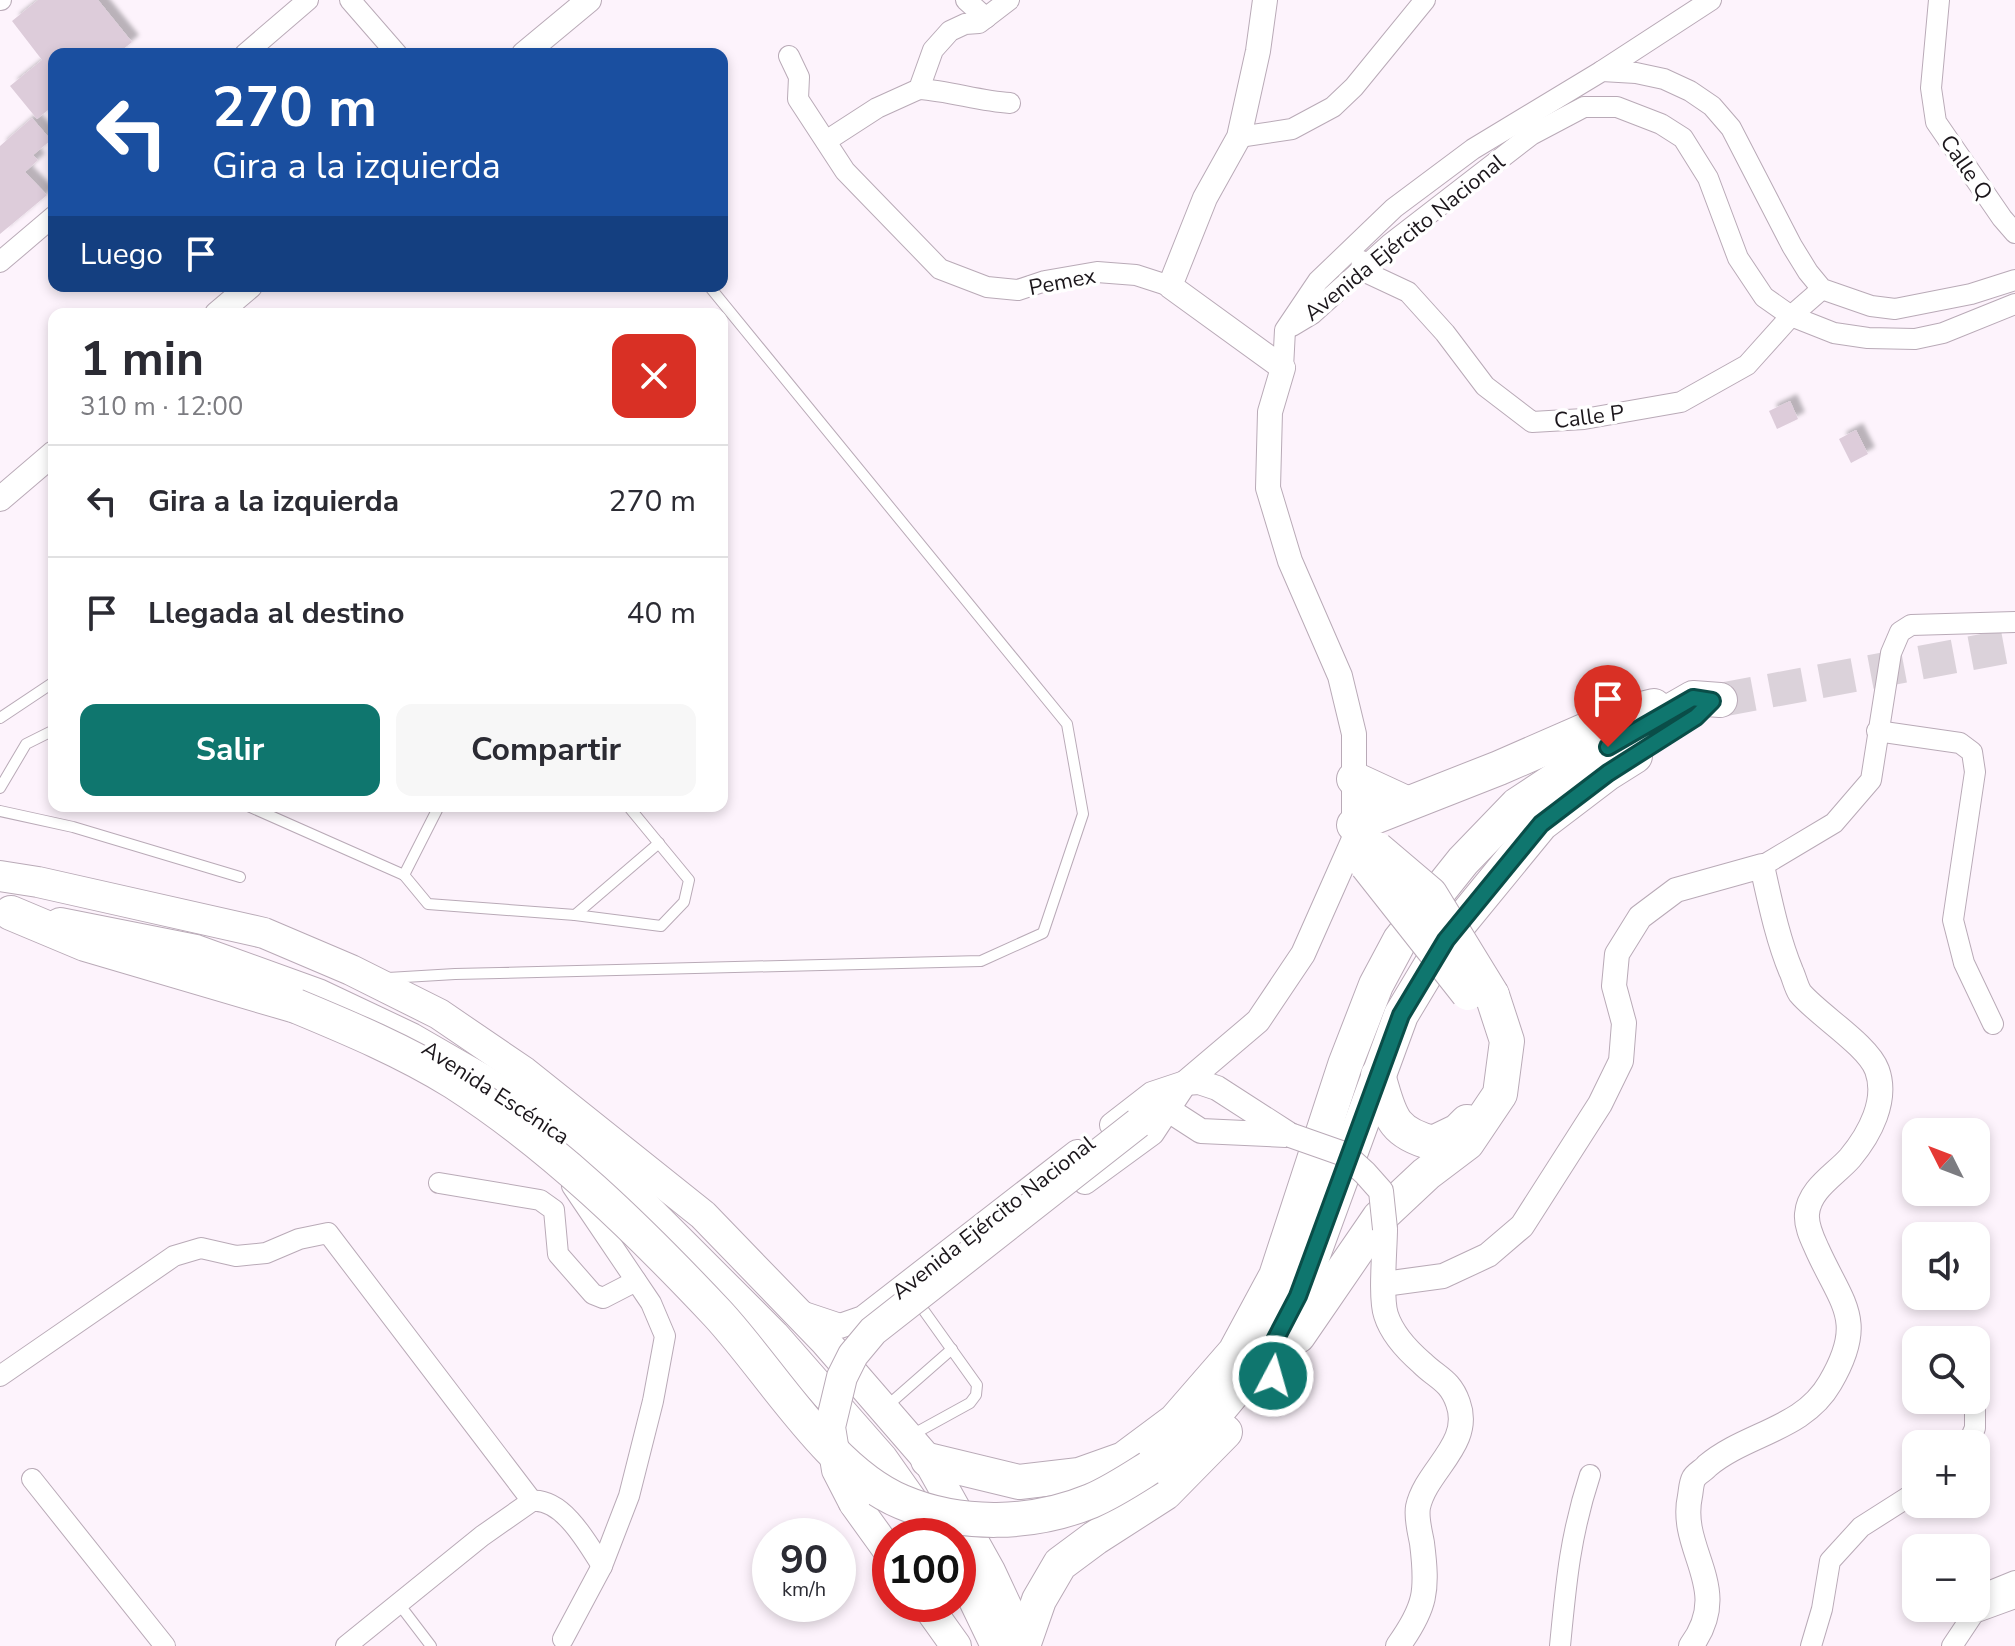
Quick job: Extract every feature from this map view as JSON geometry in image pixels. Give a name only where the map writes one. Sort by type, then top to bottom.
[{"type":"highway","points":[[1015,1645],[1060,1564],[1165,1493],[1224,1434],[1313,1293],[1379,1218],[1426,1174],[1467,1143],[1500,1094],[1507,1041],[1430,894],[1360,846],[1406,803],[1499,768],[1625,713],[1709,700]]},
{"type":"highway","points":[[1313,1293],[1378,1075],[1401,1015],[1446,940],[1541,824],[1608,773],[1696,717],[1709,700]]},
{"type":"highway","points":[[918,1448],[1019,1482],[1079,1475],[1124,1459],[1175,1421],[1235,1352],[1276,1276],[1345,1065],[1376,985],[1400,940],[1463,861],[1517,805],[1585,760],[1709,700]]},
{"type":"highway","points":[[1354,779],[1406,803]]},
{"type":"highway","points":[[6,912],[85,944],[296,1006],[347,1027],[451,1081],[493,1109],[601,1198],[665,1259],[759,1361],[846,1465],[899,1501],[954,1516],[1023,1519],[1052,1514],[1091,1501],[1149,1468],[1206,1425],[1273,1360]]},
{"type":"highway","points":[[1378,1075],[1390,1115],[1410,1137],[1433,1143],[1458,1131],[1486,1103],[1492,1059],[1486,1001]]},
{"type":"highway","points":[[1138,1123],[1167,1109]]},
{"type":"main road","points":[[0,876],[264,933],[370,979],[439,1014],[524,1072],[703,1215],[797,1311],[918,1448],[990,1571],[1015,1645]]},
{"type":"main road","name":"Avenida Escénica","points":[[6,912],[196,950],[318,994],[411,1038],[498,1089],[568,1136],[641,1202],[774,1335],[882,1458],[924,1518]]},
{"type":"main road","points":[[872,1528],[854,1503],[837,1470],[832,1450],[830,1427],[834,1403],[853,1355],[873,1331],[1138,1123]]},
{"type":"main road","points":[[976,1592],[1015,1645]]},
{"type":"main road","points":[[939,1622],[956,1646]]},
{"type":"street","points":[[252,48],[308,0]]},
{"type":"street","points":[[350,0],[392,48]]},
{"type":"street","points":[[531,48],[589,0]]},
{"type":"street","points":[[966,0],[986,18]]},
{"type":"street","points":[[919,89],[933,50],[950,31],[965,24],[979,23],[1009,0]]},
{"type":"street","points":[[1170,286],[1205,198],[1239,137],[1258,51],[1265,0]]},
{"type":"street","points":[[1239,137],[1292,129],[1333,107],[1354,87],[1425,0]]},
{"type":"street","name":"Avenida Ejército Nacional","points":[[797,1311],[840,1326],[912,1295],[1152,1133],[1185,1083],[1258,1021],[1303,954],[1360,846],[1354,779],[1354,734],[1340,676],[1290,561],[1268,488],[1270,412],[1283,368],[1285,330],[1318,281],[1394,208],[1473,149],[1602,71],[1687,7],[1711,0]]},
{"type":"street","name":"Calle Q","points":[[1939,0],[1931,88],[1936,122],[2015,233]]},
{"type":"street","name":"Pemex","points":[[789,56],[799,77],[798,99],[845,171],[940,269],[987,287],[1018,290],[1045,281],[1097,272],[1136,275],[1170,286],[1283,368]]},
{"type":"street","points":[[1602,71],[1664,79],[1712,106],[1731,128],[1792,246],[1822,289],[1871,306],[1895,309],[1971,294],[2015,280]]},
{"type":"street","points":[[826,141],[877,108],[919,89],[949,91],[1010,103]]},
{"type":"street","name":"Avenida Ejército Nacional","points":[[1285,330],[1312,314],[1390,244],[1531,135],[1584,107],[1617,107],[1661,124],[1683,138],[1708,178],[1738,258],[1764,297],[1791,316],[1834,333],[1868,338],[1915,339],[1943,333],[2015,304]]},
{"type":"street","points":[[0,262],[48,221]]},
{"type":"street","points":[[1361,270],[1364,236]]},
{"type":"street","name":"Calle P","points":[[1361,270],[1408,292],[1445,333],[1485,386],[1532,422],[1584,419],[1681,402],[1747,365],[1791,316],[1822,289]]},
{"type":"street","points":[[224,308],[243,292]]},
{"type":"street","points":[[0,499],[48,458]]},
{"type":"street","points":[[1384,1284],[1443,1276],[1488,1255],[1522,1226],[1600,1104],[1621,1061],[1624,1023],[1614,986],[1617,954],[1640,917],[1676,890],[1762,866],[1834,823],[1871,780],[1891,653],[1900,632],[1911,625],[2015,622]]},
{"type":"street","points":[[1877,731],[1960,743],[1972,752],[1975,772],[1953,920],[1964,963],[1993,1024]]},
{"type":"street","points":[[1691,1646],[1707,1613],[1708,1592],[1686,1513],[1694,1478],[1724,1452],[1779,1428],[1809,1410],[1830,1384],[1844,1352],[1850,1328],[1847,1306],[1810,1235],[1807,1213],[1814,1193],[1852,1156],[1878,1113],[1881,1087],[1876,1066],[1800,992],[1781,947],[1762,866]]},
{"type":"street","points":[[1185,1083],[1199,1082],[1217,1088],[1290,1135],[1344,1154],[1381,1191],[1385,1229],[1384,1312],[1398,1338],[1423,1365],[1447,1381],[1462,1420],[1452,1451],[1428,1481],[1417,1509],[1426,1584],[1416,1620],[1398,1646]]},
{"type":"street","name":"Avenida Ejército Nacional","points":[[873,1399],[872,1349],[912,1295],[1152,1094],[1185,1083]]},
{"type":"street","points":[[498,1089],[507,1115],[553,1159],[651,1303],[665,1336],[636,1473],[602,1566],[563,1639]]},
{"type":"street","points":[[1167,1109],[1201,1131],[1290,1135]]},
{"type":"street","points":[[439,1183],[540,1200],[554,1210],[558,1254],[593,1294],[603,1298],[636,1281]]},
{"type":"street","points":[[0,1376],[174,1256],[201,1248],[236,1256],[266,1253],[299,1239],[328,1233],[532,1501]]},
{"type":"street","points":[[1560,1646],[1568,1556],[1590,1475]]},
{"type":"street","points":[[32,1479],[165,1646]]},
{"type":"street","points":[[346,1646],[482,1536],[532,1501],[553,1508],[578,1526],[602,1566]]},
{"type":"street","points":[[1811,1646],[1822,1609],[1830,1561],[1861,1527],[1902,1501]]},
{"type":"street","points":[[1990,1591],[2015,1581]]},
{"type":"street","points":[[1990,1607],[2015,1598]]},
{"type":"street","points":[[1952,1646],[1967,1622]]},
{"type":"lane","points":[[714,292],[727,308]]},
{"type":"lane","points":[[370,979],[455,974],[981,961],[1043,933],[1083,814],[1067,724],[728,309]]},
{"type":"lane","points":[[0,718],[48,686]]},
{"type":"lane","points":[[0,788],[26,744],[48,733]]},
{"type":"lane","points":[[0,811],[73,827],[240,877]]},
{"type":"lane","points":[[262,812],[404,875],[428,904],[575,915],[661,926],[684,902],[689,880],[633,812]]},
{"type":"lane","points":[[404,875],[436,812]]},
{"type":"lane","points":[[575,915],[659,843]]},
{"type":"lane","points":[[912,1295],[977,1385],[976,1395],[970,1403],[918,1448]]},
{"type":"lane","points":[[873,1399],[952,1349]]},
{"type":"lane","points":[[399,1604],[431,1646]]},
{"type":"building","points":[[38,0],[98,0],[132,42],[124,48],[48,48],[48,110],[37,119],[10,86],[42,60],[12,21]]},
{"type":"building","points":[[32,118],[48,137],[48,142],[33,155],[38,160],[25,172],[47,195],[0,234],[0,146]]},
{"type":"building","points":[[1790,401],[1798,419],[1777,429],[1769,411]]},
{"type":"building","points":[[1856,430],[1868,454],[1851,463],[1839,439]]},
{"type":"tunnel","points":[[1720,700],[2015,645]]},
{"type":"route","points":[[1273,1376],[1273,1344],[1298,1296],[1401,1015],[1446,940],[1541,824],[1608,773],[1696,717],[1712,701],[1693,698],[1608,747]]}]
